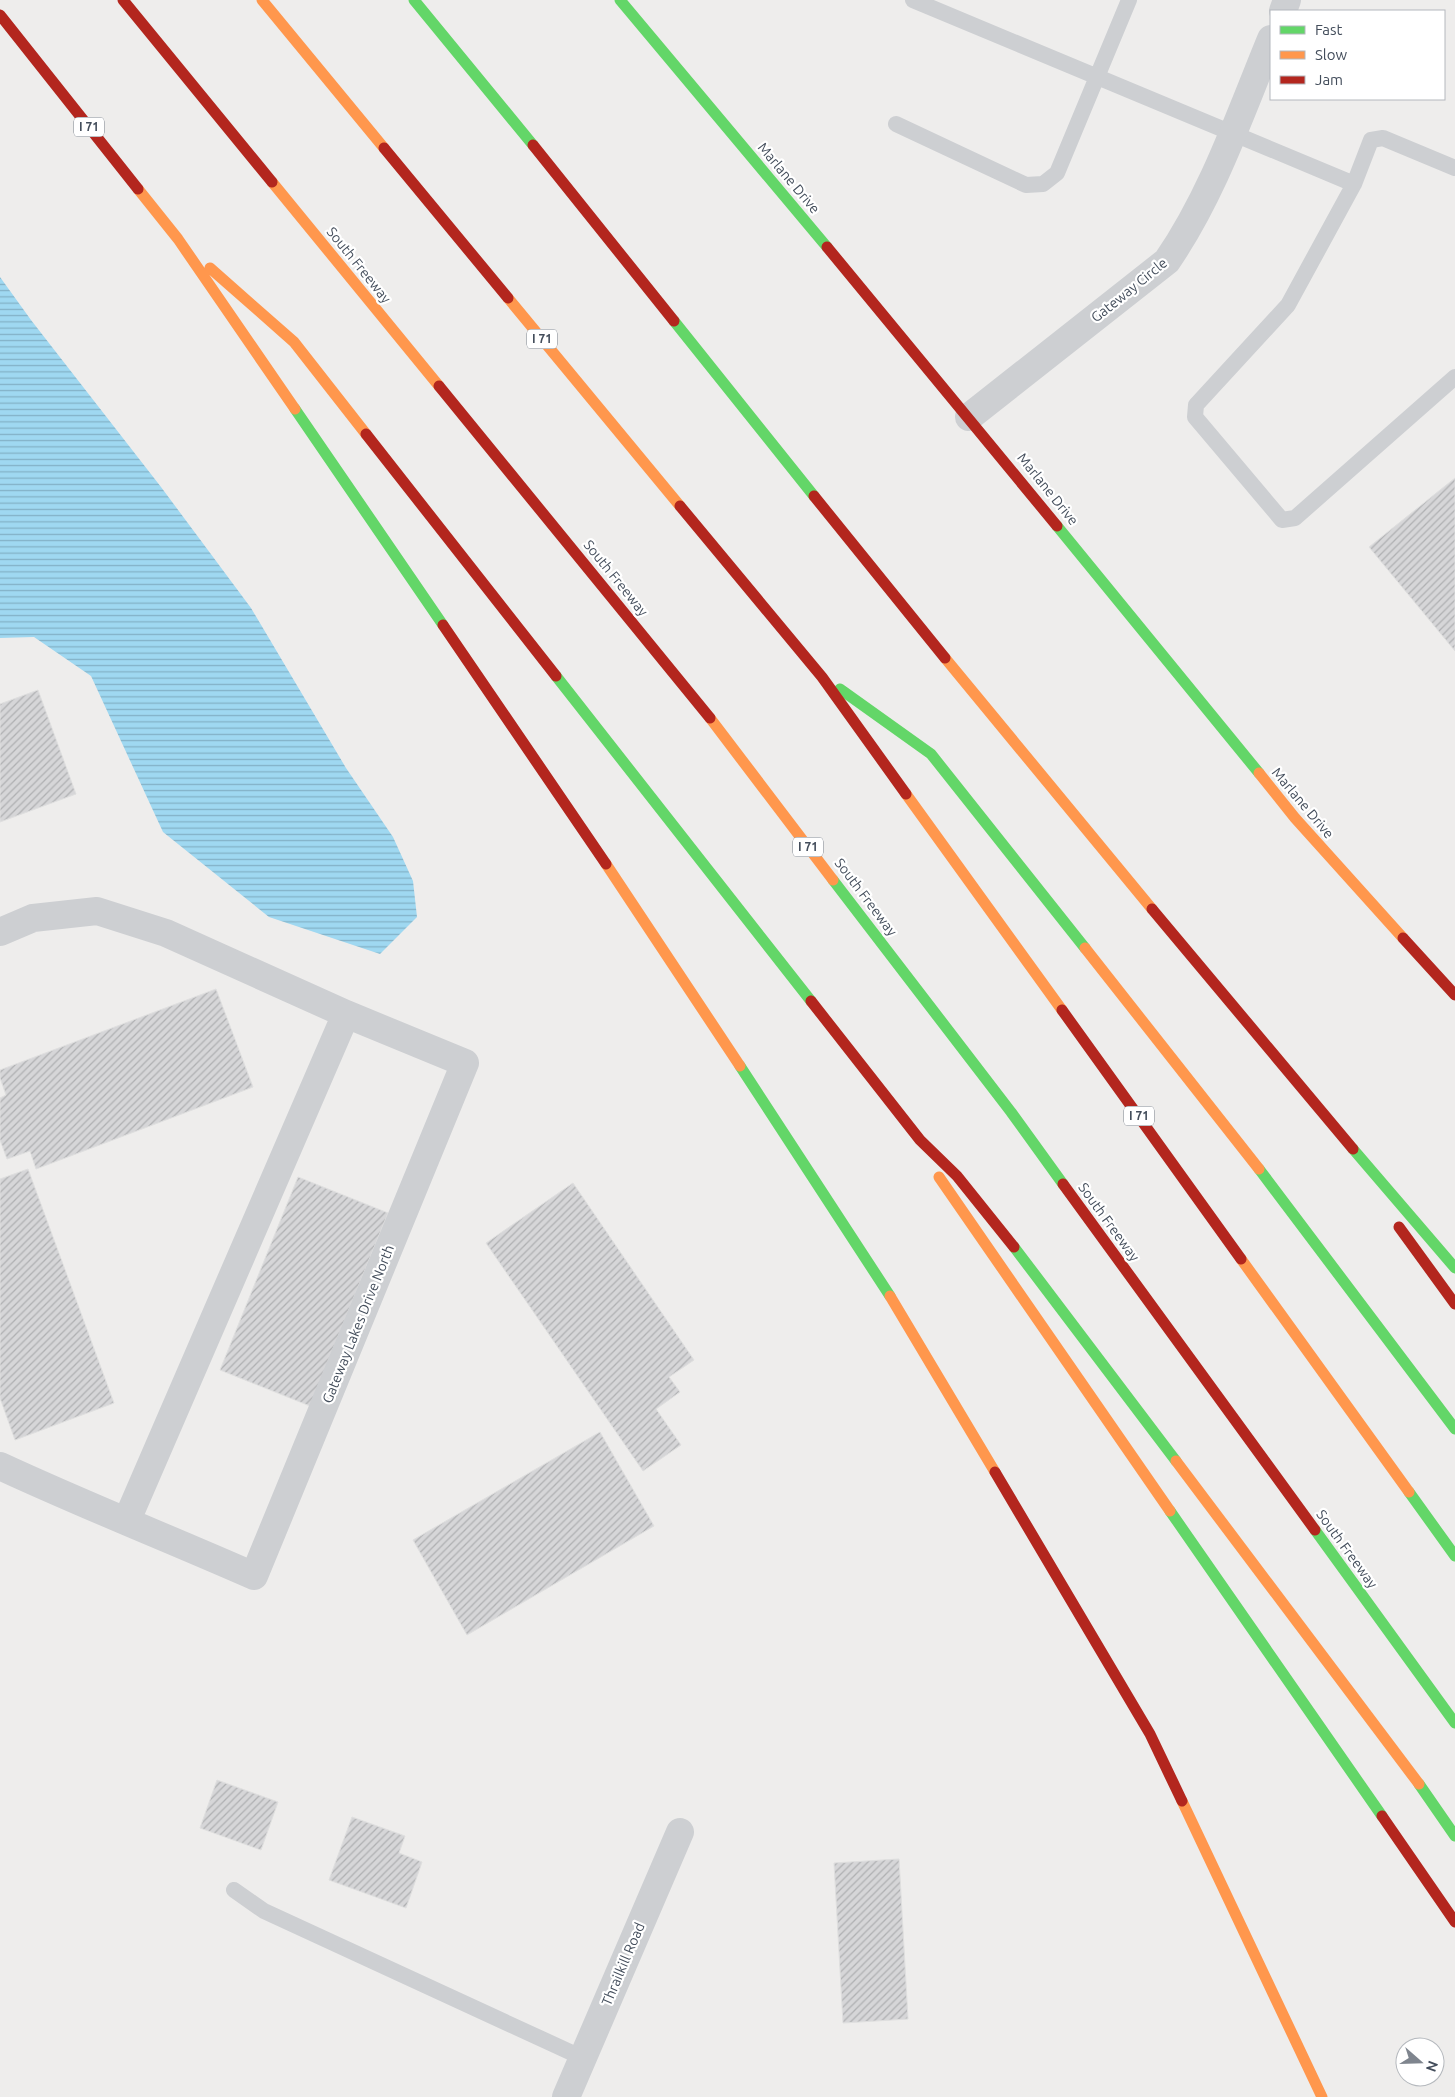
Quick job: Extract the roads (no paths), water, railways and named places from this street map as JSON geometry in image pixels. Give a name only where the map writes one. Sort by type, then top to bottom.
[{"type":"main road","name":"South Freeway","points":[[123,0],[706,713],[1011,1112],[1455,1723]]},
{"type":"main road","name":"I 71","points":[[262,0],[822,677],[1455,1556]]},
{"type":"main road","points":[[414,0],[574,196],[882,581],[1280,1064],[1455,1268]]},
{"type":"main road","name":"Marlane Drive","points":[[620,0],[969,417],[1295,818],[1455,995]]},
{"type":"main road","name":"I 71","points":[[0,14],[178,239]]},
{"type":"main road","points":[[178,239],[294,342],[920,1140],[957,1176],[988,1213],[1407,1766],[1455,1836]]},
{"type":"main road","points":[[178,239],[588,836],[880,1279],[1150,1734],[1322,2097]]},
{"type":"main road","points":[[822,677],[931,754],[1276,1190],[1455,1428]]},
{"type":"main road","points":[[1280,1064],[1368,1184]]},
{"type":"main road","points":[[920,1140],[943,1186],[1455,1922]]},
{"type":"main road","points":[[1391,1216],[1455,1304]]},
{"type":"street","name":"Gateway Circle","points":[[969,417],[1167,261],[1185,234],[1206,194],[1270,41]]},
{"type":"street","name":"Gateway Lakes Drive North","points":[[0,932],[33,918],[98,911],[166,933],[346,1014],[465,1063],[254,1576],[0,1466]]},
{"type":"street","points":[[127,1520],[346,1014]]},
{"type":"street","name":"Thrailkill Road","points":[[566,2097],[680,1832]]},
{"type":"lane","points":[[913,0],[1354,184]]},
{"type":"lane","points":[[896,124],[1026,185],[1043,184],[1057,172],[1129,0]]},
{"type":"lane","points":[[1455,168],[1384,138],[1371,140],[1354,184],[1288,305],[1196,405],[1195,417],[1282,520],[1295,518],[1455,377]]},
{"type":"lane","points":[[234,1890],[264,1911],[583,2058]]},
{"type":"water","points":[[0,277],[251,608],[346,768],[393,837],[413,881],[417,917],[380,954],[269,917],[163,832],[91,676],[34,637],[0,638]]}]
